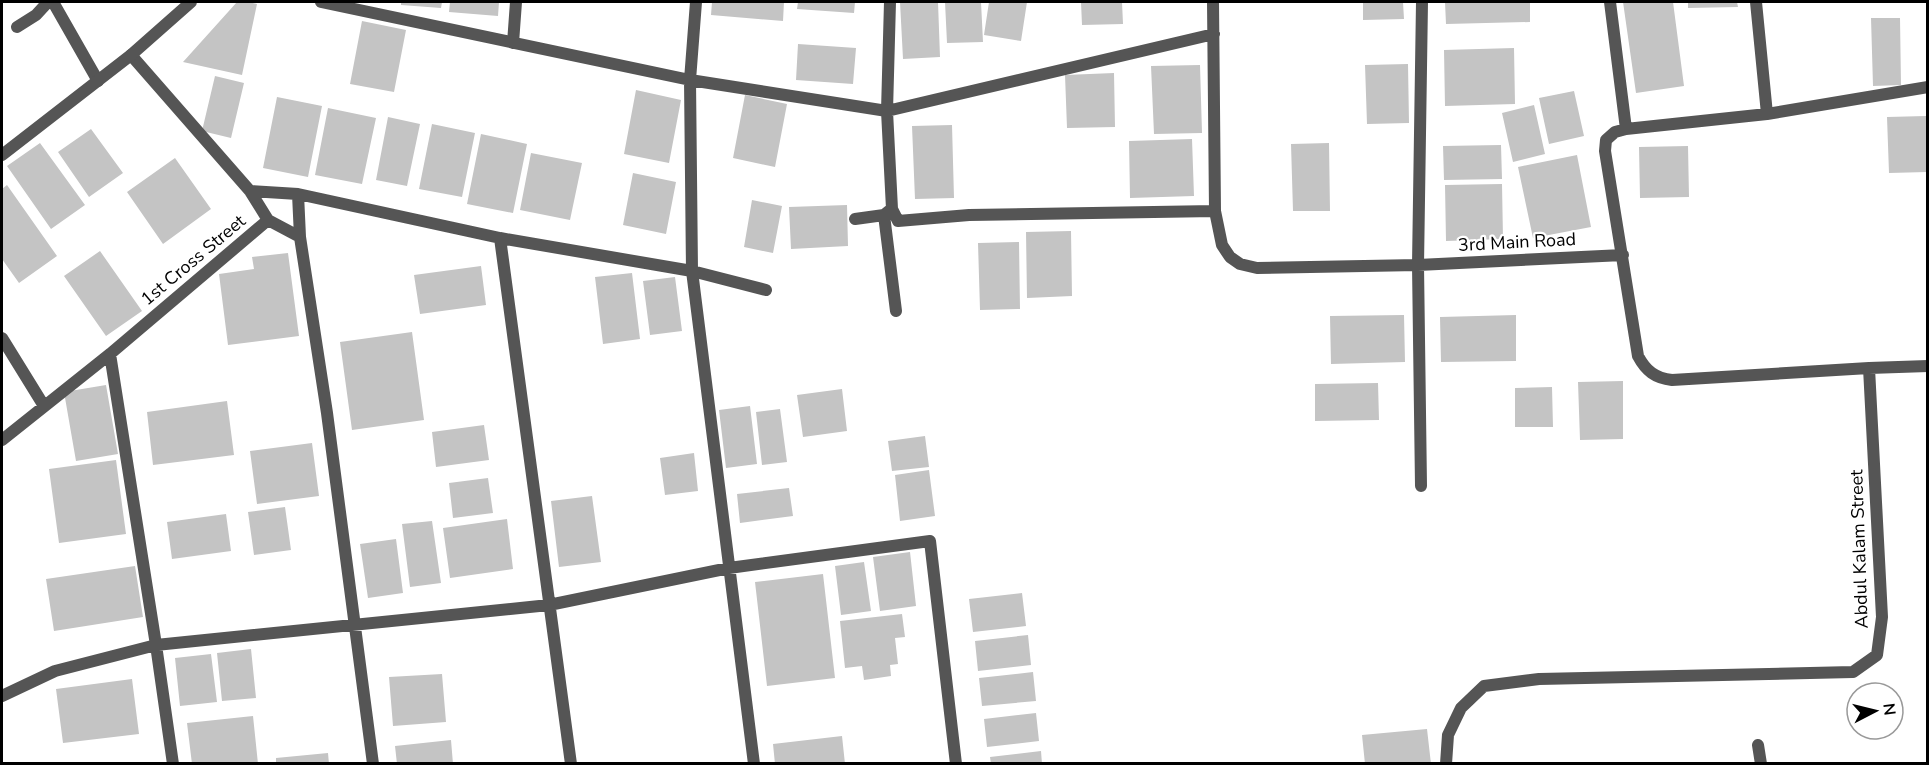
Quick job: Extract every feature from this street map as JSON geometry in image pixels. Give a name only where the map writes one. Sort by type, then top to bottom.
[{"type":"street","points":[[17,27],[36,15],[48,2]]},
{"type":"street","points":[[53,2],[98,81]]},
{"type":"street","points":[[2,155],[131,55],[191,2]]},
{"type":"street","points":[[321,2],[690,81],[887,111],[1214,34]]},
{"type":"street","points":[[513,43],[516,2]]},
{"type":"street","points":[[696,2],[690,81],[692,271],[754,764]]},
{"type":"street","points":[[890,2],[887,111],[888,212],[896,311]]},
{"type":"street","name":"3rd Main Road","points":[[1212,2],[1215,211],[1222,245],[1230,257],[1240,264],[1257,268],[1418,265],[1623,255]]},
{"type":"street","points":[[1421,486],[1418,265],[1422,2]]},
{"type":"street","points":[[1610,2],[1626,129]]},
{"type":"street","points":[[1756,2],[1767,114]]},
{"type":"street","name":"1st Cross Street","points":[[2,440],[110,354],[268,220],[250,190],[131,55]]},
{"type":"street","points":[[1928,87],[1767,114],[1626,129],[1615,132],[1606,140],[1605,151],[1638,356],[1644,368],[1662,379],[1672,380],[1928,366]]},
{"type":"street","points":[[250,190],[298,194],[501,238],[692,271],[766,290]]},
{"type":"street","points":[[298,194],[300,237],[328,425],[373,764]]},
{"type":"street","points":[[888,212],[898,221],[969,215],[1215,211]]},
{"type":"street","points":[[855,219],[888,212]]},
{"type":"street","points":[[268,220],[300,237]]},
{"type":"street","points":[[501,238],[571,764]]},
{"type":"street","points":[[2,338],[44,406]]},
{"type":"street","points":[[110,354],[156,645],[172,764]]},
{"type":"street","name":"Abdul Kalam Street","points":[[1446,764],[1448,735],[1461,708],[1484,686],[1539,679],[1853,672],[1877,655],[1882,617],[1869,368]]},
{"type":"street","points":[[2,696],[55,671],[156,645],[549,605],[729,568],[930,541],[956,764]]},
{"type":"street","points":[[1758,745],[1761,764]]},
{"type":"building","points":[[237,2],[257,4],[242,75],[183,62]]},
{"type":"building","points":[[401,2],[442,2],[441,8],[401,5]]},
{"type":"building","points":[[450,2],[499,2],[498,16],[449,12]]},
{"type":"building","points":[[712,2],[784,2],[783,21],[711,15]]},
{"type":"building","points":[[798,2],[855,2],[854,13],[797,9]]},
{"type":"building","points":[[900,2],[938,2],[940,57],[903,59]]},
{"type":"building","points":[[945,2],[981,2],[983,42],[947,43]]},
{"type":"building","points":[[989,2],[1027,2],[1021,41],[984,35]]},
{"type":"building","points":[[1081,2],[1122,2],[1123,24],[1082,25]]},
{"type":"building","points":[[1363,2],[1403,2],[1404,19],[1363,20]]},
{"type":"building","points":[[1445,2],[1530,2],[1530,22],[1446,24]]},
{"type":"building","points":[[1623,2],[1673,2],[1684,86],[1636,93]]},
{"type":"building","points":[[1688,2],[1737,2],[1738,7],[1688,8]]},
{"type":"building","points":[[1871,18],[1900,18],[1901,85],[1873,86]]},
{"type":"building","points":[[362,21],[406,30],[394,92],[350,84]]},
{"type":"building","points":[[798,44],[856,48],[853,84],[796,80]]},
{"type":"building","points":[[1514,48],[1515,104],[1445,106],[1444,50]]},
{"type":"building","points":[[1408,64],[1409,123],[1367,124],[1365,65]]},
{"type":"building","points":[[1200,65],[1202,133],[1154,134],[1151,66]]},
{"type":"building","points":[[1114,73],[1115,127],[1067,128],[1065,75]]},
{"type":"building","points":[[215,76],[244,83],[231,138],[202,131]]},
{"type":"building","points":[[636,90],[681,100],[669,163],[624,154]]},
{"type":"building","points":[[1574,91],[1584,136],[1549,144],[1539,98]]},
{"type":"building","points":[[745,95],[787,104],[775,167],[733,158]]},
{"type":"building","points":[[277,97],[322,106],[308,177],[263,168]]},
{"type":"building","points":[[1534,105],[1545,154],[1513,162],[1502,113]]},
{"type":"building","points":[[328,108],[376,118],[362,184],[315,175]]},
{"type":"building","points":[[1926,116],[1927,172],[1889,173],[1887,117]]},
{"type":"building","points":[[388,117],[420,124],[407,186],[376,180]]},
{"type":"building","points":[[432,124],[475,133],[462,197],[419,189]]},
{"type":"building","points":[[952,125],[954,198],[915,199],[912,126]]},
{"type":"building","points":[[91,129],[123,173],[89,197],[58,152]]},
{"type":"building","points":[[481,134],[527,144],[513,213],[467,204]]},
{"type":"building","points":[[1192,139],[1194,196],[1130,198],[1129,141]]},
{"type":"building","points":[[40,143],[85,205],[51,229],[7,166]]},
{"type":"building","points":[[1329,143],[1330,211],[1293,211],[1291,144]]},
{"type":"building","points":[[1501,145],[1502,179],[1444,180],[1443,146]]},
{"type":"building","points":[[1688,146],[1689,197],[1640,198],[1639,147]]},
{"type":"building","points":[[531,153],[582,163],[570,220],[520,210]]},
{"type":"building","points":[[1577,155],[1591,227],[1533,238],[1518,167]]},
{"type":"building","points":[[175,158],[211,209],[163,244],[127,192]]},
{"type":"building","points":[[633,173],[676,182],[666,234],[623,225]]},
{"type":"building","points":[[1502,184],[1503,239],[1446,241],[1445,185]]},
{"type":"building","points":[[7,185],[57,256],[19,283],[2,259],[2,189]]},
{"type":"building","points":[[752,200],[782,206],[773,253],[744,247]]},
{"type":"building","points":[[847,205],[848,246],[791,249],[789,207]]},
{"type":"building","points":[[1071,231],[1072,296],[1027,298],[1026,232]]},
{"type":"building","points":[[1019,242],[1020,309],[980,310],[978,243]]},
{"type":"building","points":[[100,251],[142,311],[106,336],[64,276]]},
{"type":"building","points":[[288,253],[299,336],[228,345],[219,274],[254,269],[252,257]]},
{"type":"building","points":[[481,266],[486,305],[420,314],[414,275]]},
{"type":"building","points":[[632,273],[640,339],[603,344],[595,277]]},
{"type":"building","points":[[675,277],[682,331],[650,335],[643,281]]},
{"type":"building","points":[[1404,315],[1405,362],[1331,364],[1330,316]]},
{"type":"building","points":[[1516,315],[1516,361],[1441,362],[1440,317]]},
{"type":"building","points":[[412,332],[424,420],[352,430],[340,342]]},
{"type":"building","points":[[1623,381],[1623,439],[1580,440],[1578,382]]},
{"type":"building","points":[[1378,383],[1379,420],[1315,421],[1315,384]]},
{"type":"building","points":[[106,385],[118,454],[76,461],[64,392]]},
{"type":"building","points":[[1552,387],[1553,427],[1515,427],[1515,388]]},
{"type":"building","points":[[842,389],[847,431],[803,437],[797,395]]},
{"type":"building","points":[[227,401],[234,455],[153,465],[147,412]]},
{"type":"building","points":[[750,406],[757,464],[726,468],[719,410]]},
{"type":"building","points":[[780,409],[787,462],[762,465],[756,412]]},
{"type":"building","points":[[484,425],[489,460],[436,467],[432,432]]},
{"type":"building","points":[[925,436],[929,467],[892,471],[888,441]]},
{"type":"building","points":[[312,443],[319,496],[257,504],[250,451]]},
{"type":"building","points":[[694,453],[698,491],[665,495],[660,458]]},
{"type":"building","points":[[116,460],[126,534],[59,543],[49,469]]},
{"type":"building","points":[[929,470],[935,516],[900,521],[895,475]]},
{"type":"building","points":[[488,478],[493,513],[453,518],[449,483]]},
{"type":"building","points":[[789,488],[793,516],[740,523],[737,494]]},
{"type":"building","points":[[592,496],[601,562],[559,567],[551,501]]},
{"type":"building","points":[[285,507],[291,550],[254,555],[248,512]]},
{"type":"building","points":[[226,514],[231,551],[172,559],[167,522]]},
{"type":"building","points":[[507,519],[513,569],[450,578],[443,528]]},
{"type":"building","points":[[432,521],[441,583],[410,587],[402,524]]},
{"type":"building","points":[[396,539],[403,593],[368,598],[360,544]]},
{"type":"building","points":[[910,552],[916,606],[880,611],[873,557]]},
{"type":"building","points":[[864,562],[871,611],[841,615],[835,566]]},
{"type":"building","points":[[135,566],[143,617],[54,631],[46,579]]},
{"type":"building","points":[[823,574],[835,678],[767,686],[755,582]]},
{"type":"building","points":[[1022,593],[1026,626],[973,632],[969,599]]},
{"type":"building","points":[[902,614],[905,637],[895,638],[898,664],[890,665],[891,676],[864,680],[862,666],[845,668],[840,621]]},
{"type":"building","points":[[1028,635],[1031,665],[978,671],[975,641]]},
{"type":"building","points":[[251,649],[256,698],[222,701],[217,653]]},
{"type":"building","points":[[211,654],[217,702],[180,706],[175,658]]},
{"type":"building","points":[[1033,672],[1036,701],[982,706],[979,678]]},
{"type":"building","points":[[442,674],[446,722],[393,726],[389,677]]},
{"type":"building","points":[[132,679],[139,734],[63,743],[56,689]]},
{"type":"building","points":[[1036,713],[1039,741],[987,747],[984,719]]},
{"type":"building","points":[[253,716],[258,764],[192,764],[187,723]]},
{"type":"building","points":[[1427,729],[1431,764],[1365,764],[1362,735]]},
{"type":"building","points":[[842,736],[845,764],[775,764],[773,744]]},
{"type":"building","points":[[451,740],[453,764],[397,764],[395,746]]},
{"type":"building","points":[[1041,751],[1042,764],[991,764],[990,757]]},
{"type":"building","points":[[328,753],[329,764],[276,764],[276,758]]}]
